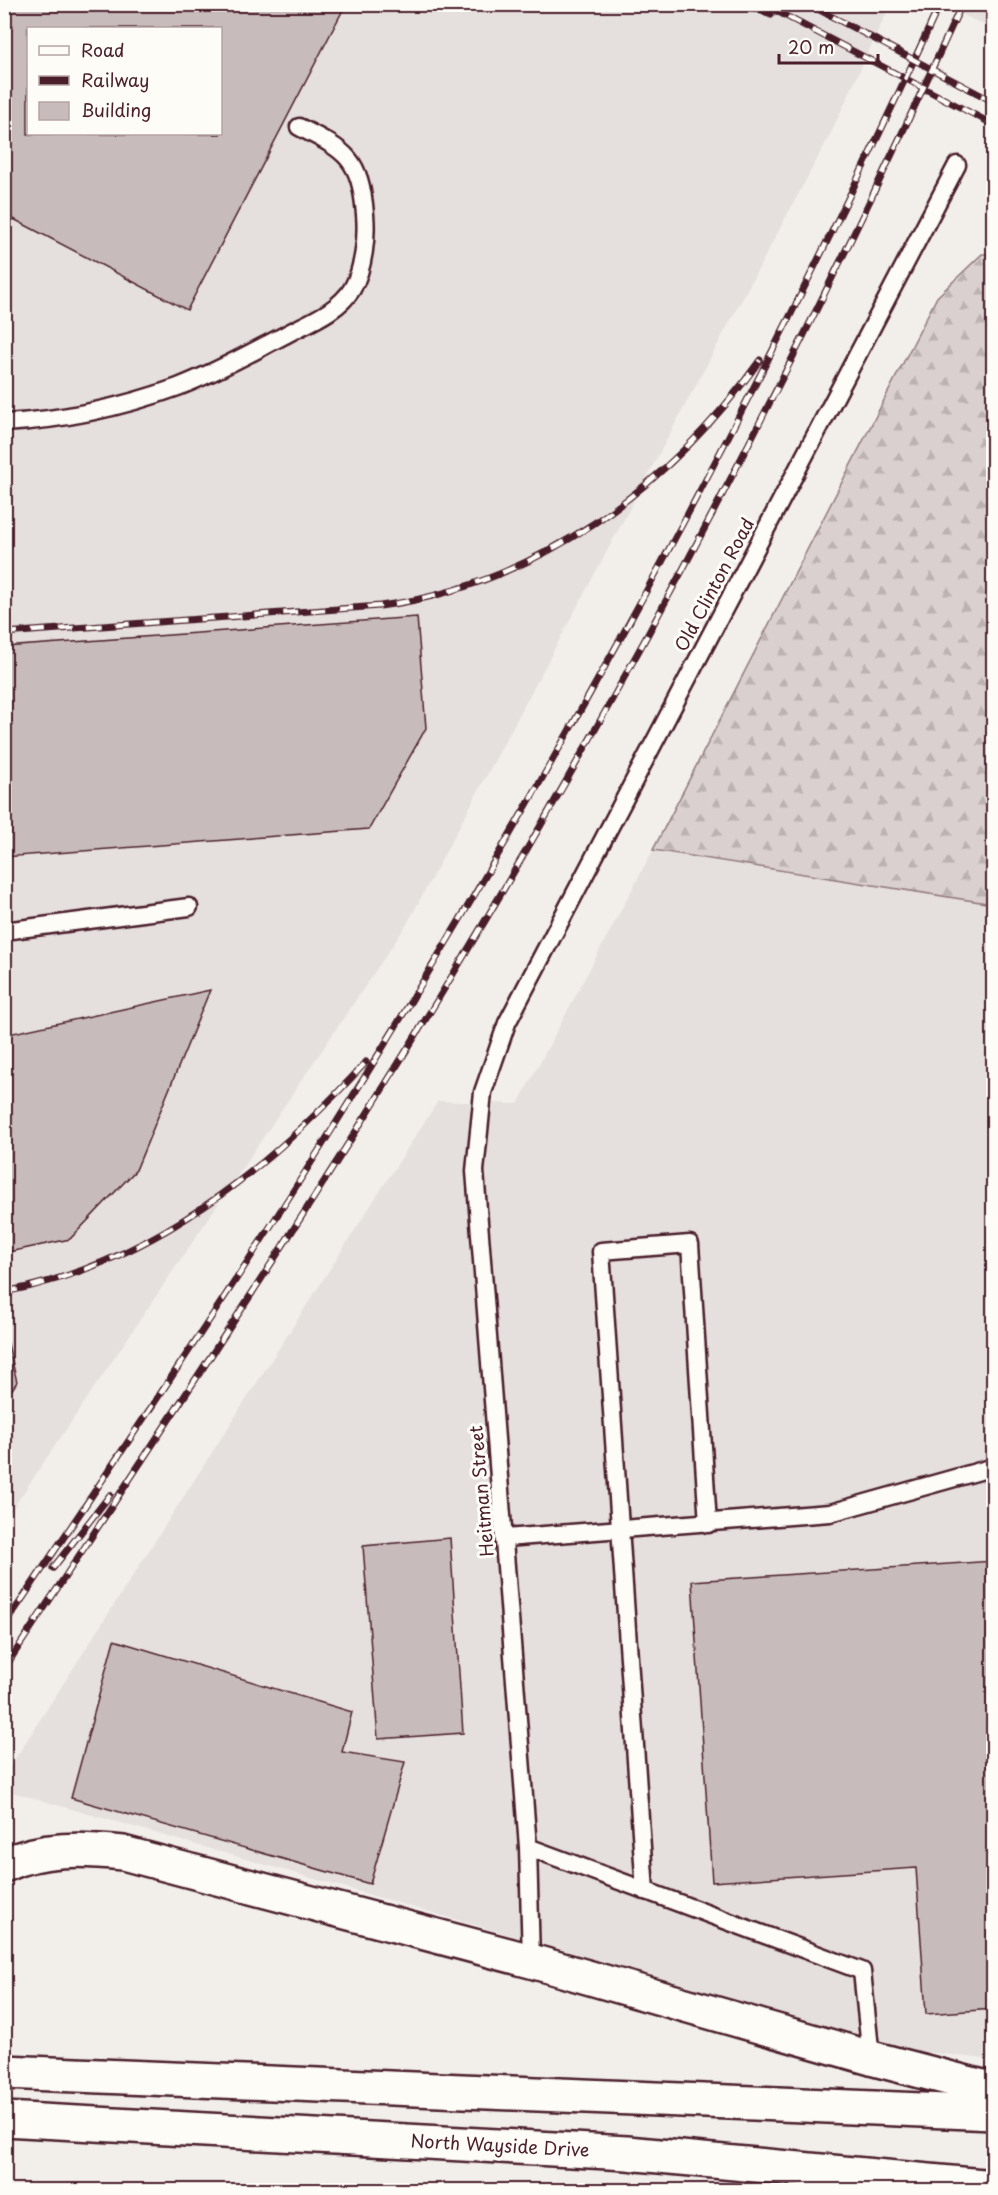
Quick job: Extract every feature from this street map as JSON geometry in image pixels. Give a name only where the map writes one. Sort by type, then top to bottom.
[{"type":"main road","points":[[4,1865],[19,1858],[52,1851],[86,1849],[123,1853],[531,1961],[871,2058],[993,2090]]},
{"type":"main road","points":[[17,2073],[993,2113]]},
{"type":"main road","name":"North Wayside Drive","points":[[15,2120],[627,2153],[993,2187]]},
{"type":"lane","points":[[4,423],[97,410],[178,387],[239,359],[328,313],[352,290],[363,249],[366,226],[363,194],[354,164],[339,147],[299,127]]},
{"type":"lane","name":"Old Clinton Road","points":[[507,1023],[957,165]]},
{"type":"lane","points":[[4,931],[189,908]]},
{"type":"lane","name":"Heitman Street","points":[[507,1023],[483,1092],[475,1171],[506,1538],[528,1847],[531,1961]]},
{"type":"lane","points":[[645,1891],[601,1251],[690,1244],[708,1524]]},
{"type":"lane","points":[[506,1538],[830,1514],[993,1467]]},
{"type":"lane","points":[[528,1847],[862,1971],[871,2058]]},
{"type":"shaded area","points":[[5,5],[890,5],[830,135],[407,924],[5,1520]]},
{"type":"shaded area","points":[[941,5],[993,5],[993,29]]},
{"type":"shaded area","points":[[653,850],[993,904],[993,2060],[911,2050],[5,1790],[4,1776],[438,1101],[518,1104]]},
{"type":"green space","points":[[982,254],[993,254],[993,904],[653,850],[937,297]]},
{"type":"building","points":[[4,4],[346,4],[187,310],[4,214]]},
{"type":"building","points":[[417,617],[426,728],[369,829],[4,857],[4,647]]},
{"type":"building","points":[[210,990],[136,1170],[70,1239],[4,1253],[4,1035]]},
{"type":"building","points":[[4,1327],[17,1382],[4,1401]]},
{"type":"building","points":[[450,1538],[463,1733],[378,1739],[363,1546]]},
{"type":"building","points":[[994,1561],[994,2009],[926,2014],[916,1868],[712,1882],[692,1581]]},
{"type":"building","points":[[114,1640],[352,1712],[342,1752],[405,1762],[370,1884],[71,1798]]},
{"type":"railway","points":[[746,4],[771,15]]},
{"type":"railway","points":[[763,4],[994,125]]},
{"type":"railway","points":[[808,4],[994,102]]},
{"type":"railway","points":[[4,1626],[282,1208],[490,869],[571,728],[726,442],[871,151],[940,4]]},
{"type":"railway","points":[[4,1669],[346,1147],[525,853],[658,615],[785,373],[846,251],[962,4]]},
{"type":"railway","points":[[4,633],[380,606],[437,595],[493,577],[545,552],[595,523],[641,488],[685,449],[724,406],[760,360]]},
{"type":"railway","points":[[4,1292],[57,1279],[109,1260],[157,1236],[203,1207],[247,1175],[289,1139],[366,1062]]},
{"type":"railway","points":[[53,1568],[110,1495]]}]
